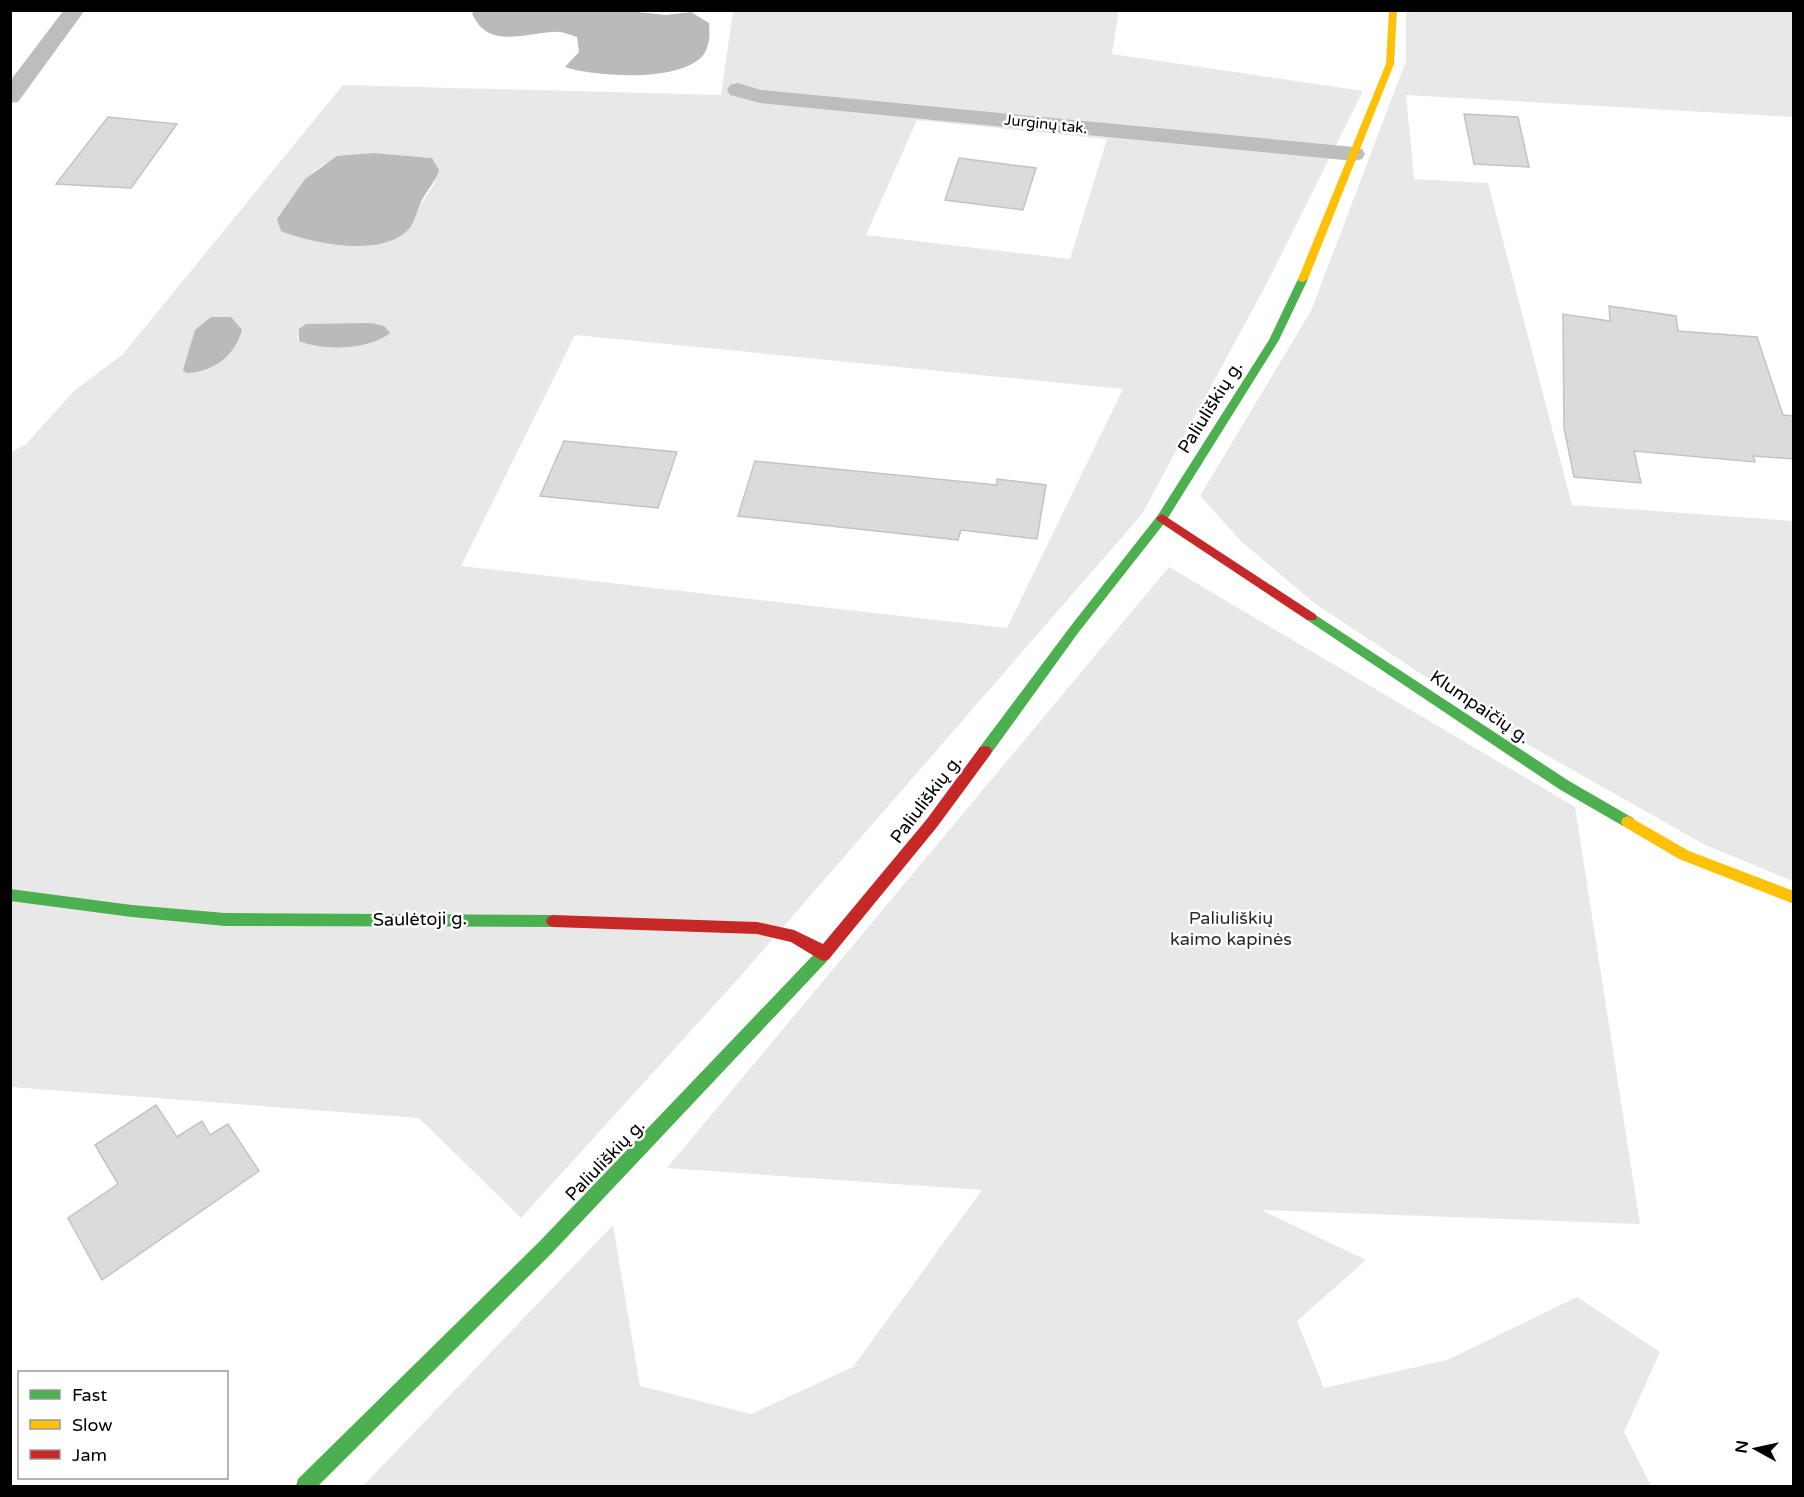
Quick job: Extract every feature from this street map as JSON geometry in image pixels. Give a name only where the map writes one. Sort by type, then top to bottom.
[{"type":"street","points":[[10,97],[75,10]]},
{"type":"street","name":"Paliuliškių g.","points":[[305,1486],[545,1248],[825,953],[932,824],[1074,630],[1162,518],[1274,339],[1302,281],[1390,64],[1393,10]]},
{"type":"street","name":"Jurginų tak.","points":[[738,90],[760,96],[1354,154]]},
{"type":"street","name":"Klumpaičių g.","points":[[1162,518],[1564,785],[1684,855],[1794,898]]},
{"type":"street","name":"Saulėtoji g.","points":[[10,895],[127,910],[254,921],[464,918],[757,928],[794,936],[825,953]]},
{"type":"green space","points":[[1119,10],[1112,54],[1363,91],[1268,281],[1142,514],[737,980],[521,1218],[419,1118],[11,1087],[10,453],[26,444],[75,390],[123,354],[343,85],[721,95],[733,11]],"holes":[[[917,120],[1107,139],[1070,259],[866,235]],[[361,154],[432,158],[435,183],[417,210],[297,192],[312,173],[321,166],[339,158]],[[575,335],[1123,389],[1007,628],[461,566]],[[297,336],[372,344],[319,346],[299,341]]]},
{"type":"green space","points":[[1406,11],[1793,11],[1793,117],[1406,95],[1414,179],[1488,183],[1572,505],[1793,521],[1793,881],[1705,845],[1527,744],[1314,603],[1242,542],[1200,496],[1311,311],[1406,61]]},
{"type":"green space","name":"Paliuliškių kaimo kapinės","points":[[1169,567],[1575,807],[1640,1224],[1261,1210],[1366,1260],[1297,1321],[1324,1388],[1447,1360],[1577,1297],[1660,1352],[1624,1432],[1651,1486],[363,1486],[613,1225],[640,1386],[751,1414],[853,1367],[982,1190],[667,1168]]},
{"type":"shaded area","points":[[618,10],[666,15],[691,12],[709,23],[709,39],[704,54],[693,63],[678,70],[638,75],[579,71],[565,67],[579,52],[577,37],[557,32],[497,36],[487,32],[479,24],[472,13],[476,11]]},
{"type":"shaded area","points":[[373,153],[432,158],[439,170],[407,231],[395,239],[380,244],[346,246],[328,244],[281,231],[277,219],[305,179],[337,156]]},
{"type":"shaded area","points":[[211,317],[231,317],[242,330],[238,340],[234,348],[221,361],[205,370],[186,373],[183,370],[195,330]]},
{"type":"shaded area","points":[[371,323],[384,326],[390,333],[381,339],[358,346],[320,346],[299,341],[299,329],[306,324]]},
{"type":"building","points":[[1464,114],[1518,117],[1529,167],[1474,164]]},
{"type":"building","points":[[108,117],[177,124],[131,188],[56,184]]},
{"type":"building","points":[[959,158],[1036,168],[1023,210],[945,200]]},
{"type":"building","points":[[1609,306],[1676,316],[1678,331],[1757,337],[1783,415],[1794,416],[1794,459],[1753,456],[1755,462],[1634,451],[1641,483],[1574,477],[1564,428],[1563,314],[1610,321]]},
{"type":"building","points":[[564,441],[677,452],[658,508],[540,496]]},
{"type":"building","points":[[755,461],[997,485],[997,479],[1046,485],[1037,539],[961,530],[958,540],[738,516]]},
{"type":"building","points":[[156,1105],[177,1137],[202,1121],[210,1135],[228,1124],[259,1171],[102,1280],[68,1218],[118,1184],[95,1145]]},
{"type":"traffic: fast","points":[[985,751],[1074,630],[1162,518],[1274,340],[1303,279]]},
{"type":"traffic: fast","points":[[1311,617],[1564,785],[1628,822]]},
{"type":"traffic: fast","points":[[10,895],[132,911],[225,920],[553,921]]},
{"type":"traffic: fast","points":[[305,1486],[545,1248],[824,954]]},
{"type":"traffic: slow","points":[[1303,279],[1390,64],[1393,10]]},
{"type":"traffic: slow","points":[[1628,822],[1684,855],[1794,898]]},
{"type":"traffic: jam","points":[[1162,518],[1311,617]]},
{"type":"traffic: jam","points":[[824,954],[932,823],[985,751]]},
{"type":"traffic: jam","points":[[553,921],[757,928],[794,936],[825,953]]}]
